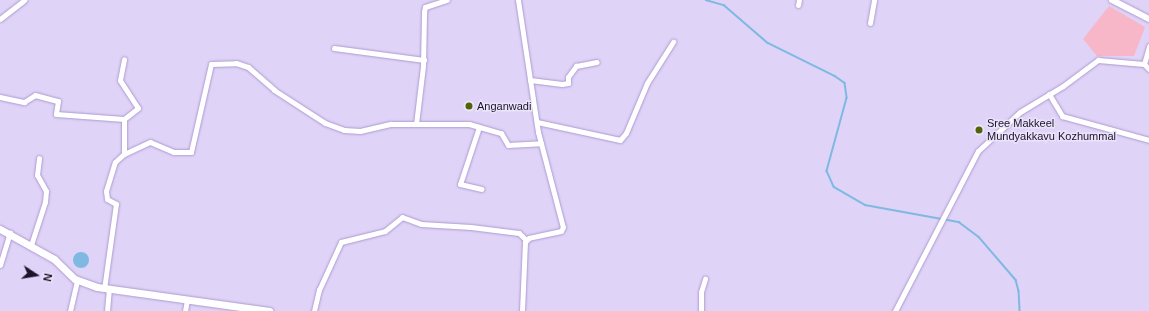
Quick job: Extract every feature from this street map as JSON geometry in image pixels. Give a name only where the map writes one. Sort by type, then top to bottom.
[{"type":"main road","points":[[0,229],[10,233],[54,259],[77,280],[107,290],[269,311]]},
{"type":"street","points":[[0,19],[24,0]]},
{"type":"street","points":[[416,124],[424,60],[425,8],[447,0]]},
{"type":"street","points":[[518,0],[541,143],[563,227],[561,231],[526,240]]},
{"type":"street","points":[[870,23],[874,0]]},
{"type":"street","points":[[1112,0],[1149,19]]},
{"type":"street","points":[[537,122],[620,140],[626,133],[647,83],[673,42]]},
{"type":"street","points":[[1144,64],[1149,46]]},
{"type":"street","points":[[334,48],[424,60]]},
{"type":"street","points":[[0,97],[24,102],[35,95],[58,101],[56,114],[124,120],[138,108],[120,80],[124,59]]},
{"type":"street","points":[[895,311],[978,151],[1020,112],[1098,60],[1144,64],[1149,69]]},
{"type":"street","points":[[107,311],[107,290],[116,204],[107,199],[106,191],[115,162],[124,154],[150,142],[174,152],[191,152],[211,64],[220,62],[248,67],[274,90],[325,123],[344,130],[360,130],[384,124],[469,124],[501,133],[508,145],[541,143]]},
{"type":"street","points":[[530,80],[562,84],[568,83],[568,77],[576,66],[597,62]]},
{"type":"street","points":[[1049,94],[1062,116],[1149,140]]},
{"type":"street","points":[[124,120],[124,154]]},
{"type":"street","points":[[479,127],[460,184],[481,190]]},
{"type":"street","points":[[31,245],[45,202],[46,191],[37,174],[38,158]]},
{"type":"street","points":[[314,311],[319,290],[341,242],[385,231],[402,217],[421,224],[471,227],[519,233],[526,240],[522,311]]},
{"type":"street","points":[[0,265],[10,233]]},
{"type":"street","points":[[701,311],[701,292],[705,279]]},
{"type":"street","points":[[70,311],[77,280]]},
{"type":"street","points":[[185,311],[187,300]]},
{"type":"shaded area","points":[[1109,6],[1145,27],[1134,56],[1097,56],[1083,39]]},
{"type":"water","points":[[81,252],[87,254],[89,260],[87,266],[81,268],[75,266],[73,260],[75,254]]},
{"type":"waterway","points":[[706,0],[724,5],[768,43],[835,76],[845,83],[847,98],[827,171],[834,187],[865,205],[959,222],[979,237],[1016,280],[1019,291],[1020,311]]},
{"type":"place","name":"Anganwadi","points":[[469,106]]},
{"type":"place","name":"Sree Makkeel Mundyakkavu Kozhummal","points":[[979,130]]}]
